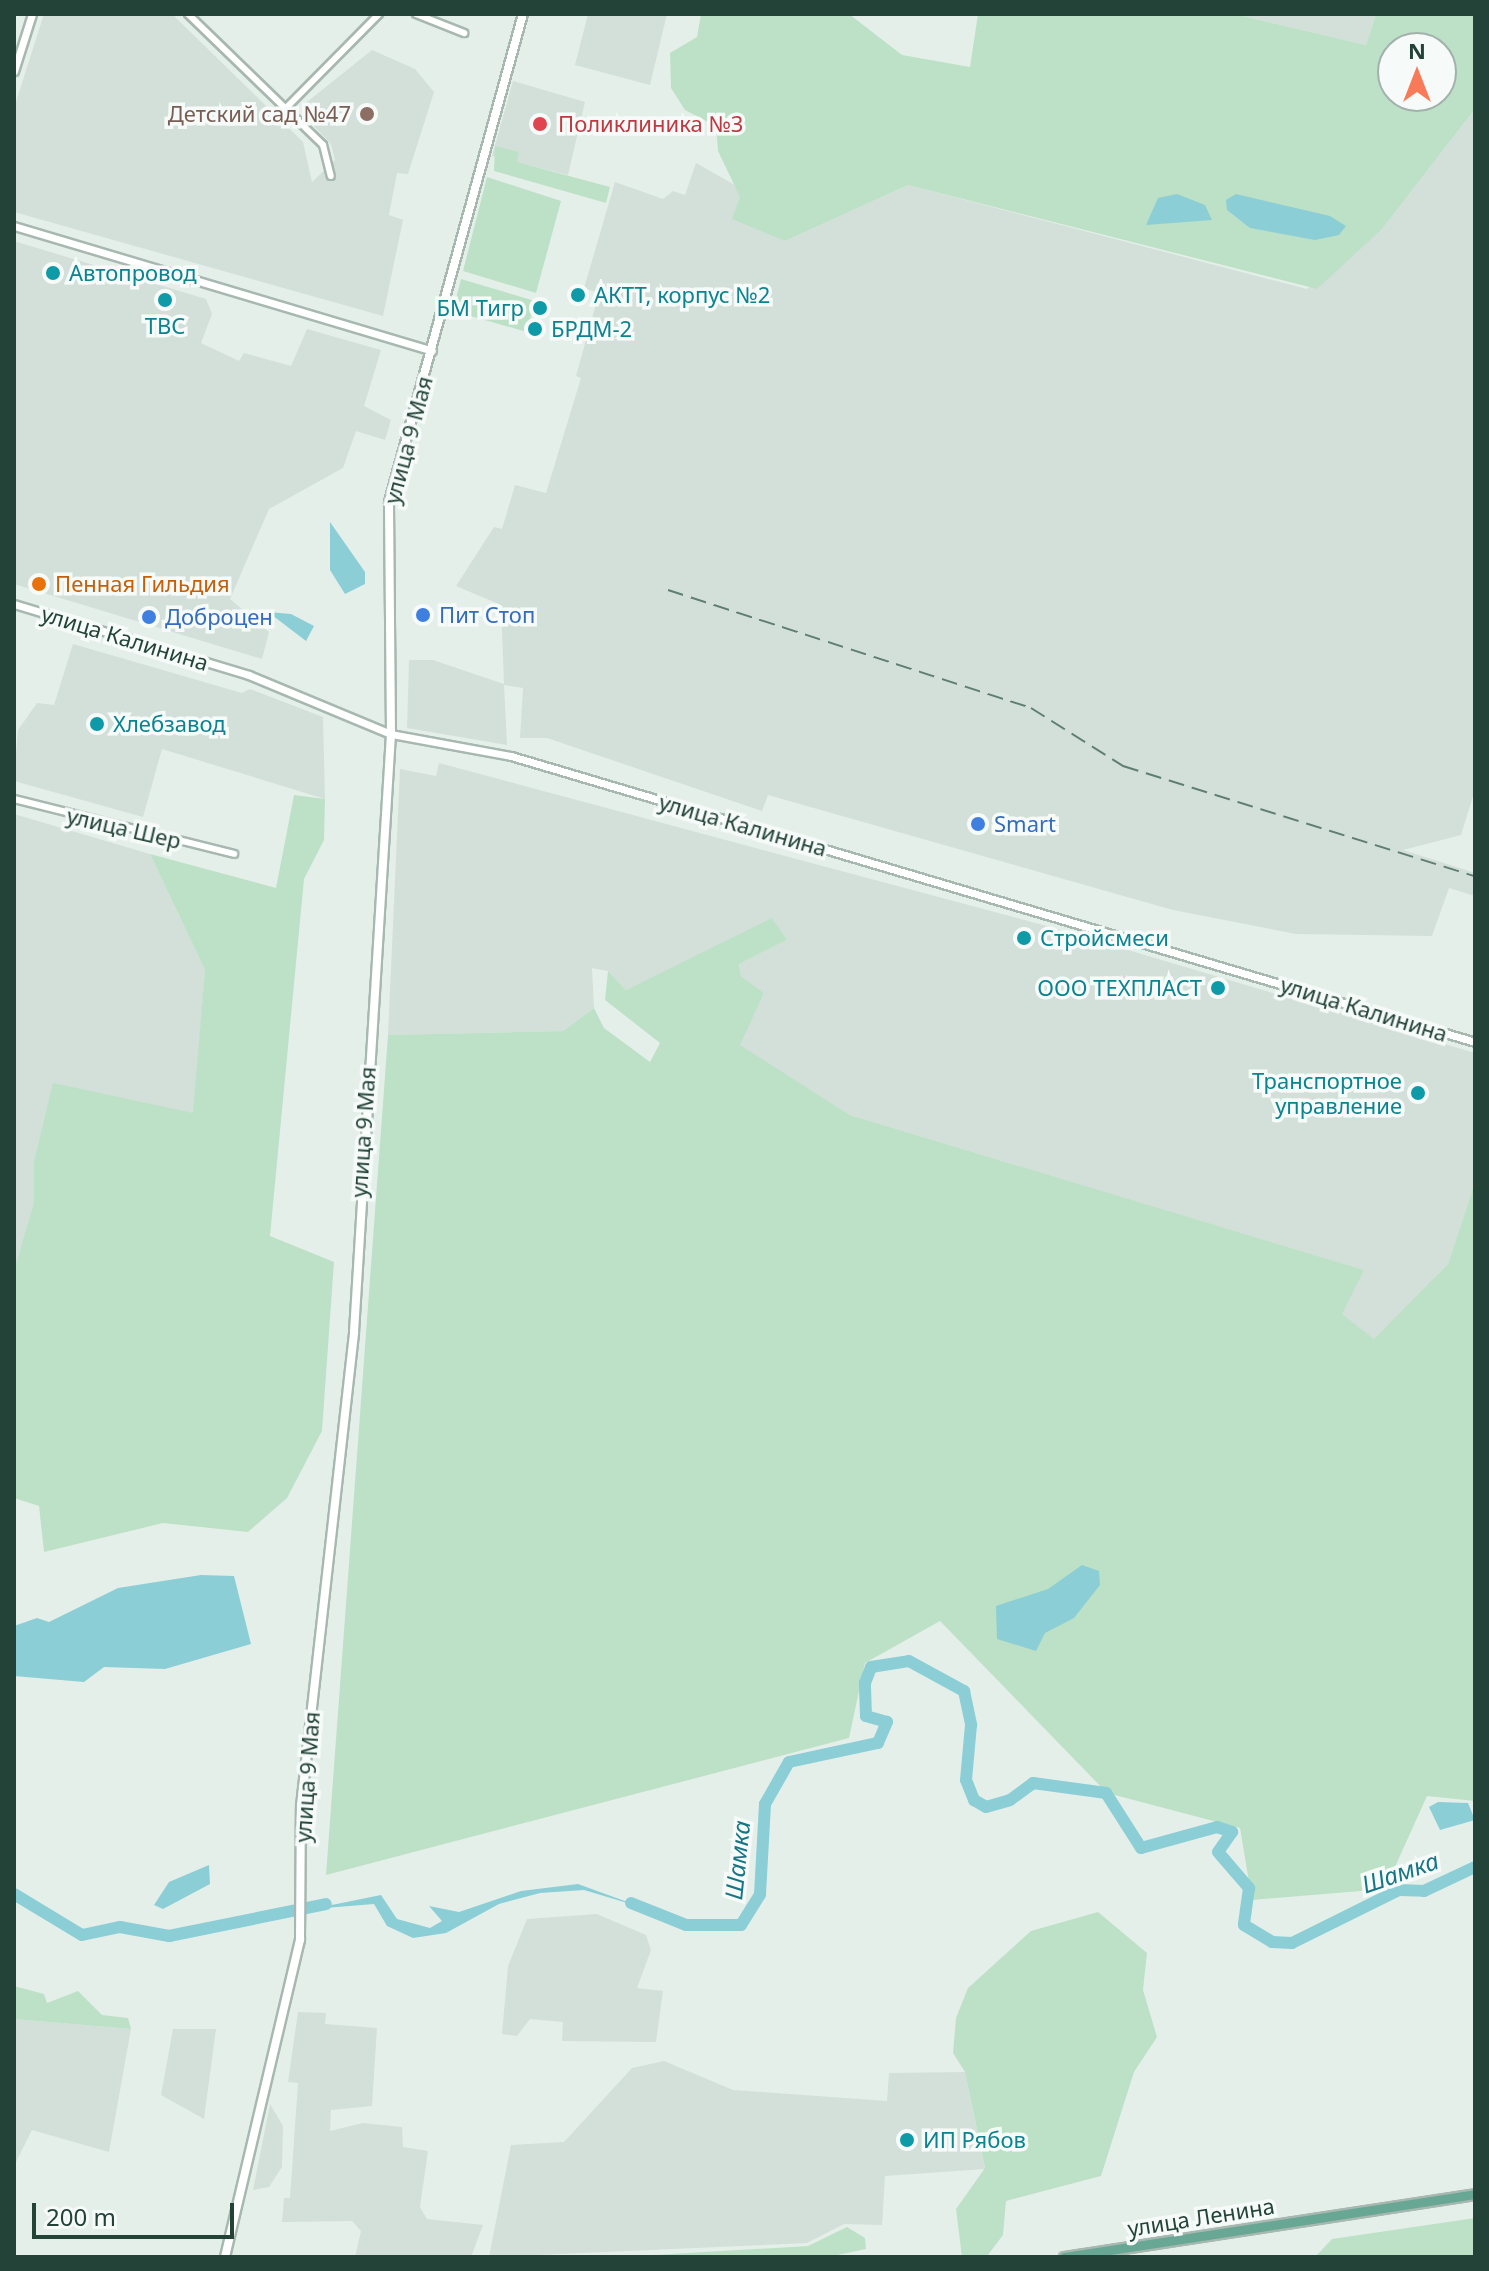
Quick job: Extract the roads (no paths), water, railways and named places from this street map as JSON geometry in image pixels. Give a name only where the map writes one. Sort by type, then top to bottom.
[{"type":"main road","name":"улица 9 Мая","points":[[225,2257],[283,2029],[301,1917],[301,1806],[354,1332],[391,734],[387,521],[523,14]]},
{"type":"main road","name":"улица Ленина","points":[[1064,2257],[1475,2194]]},
{"type":"street","points":[[14,71],[32,14]]},
{"type":"street","points":[[188,14],[323,145],[331,176]]},
{"type":"street","points":[[287,107],[379,14]]},
{"type":"street","points":[[416,14],[464,33]]},
{"type":"street","points":[[14,226],[432,351]]},
{"type":"street","name":"улица Калинина","points":[[14,604],[249,675],[391,734],[511,756],[1475,1042]]},
{"type":"street","name":"улица Шер","points":[[14,799],[234,854]]},
{"type":"water","points":[[1177,194],[1205,205],[1212,220],[1146,225],[1158,198]]},
{"type":"water","points":[[1236,194],[1330,216],[1346,226],[1339,235],[1315,240],[1250,228],[1227,210],[1226,200]]},
{"type":"water","points":[[330,522],[365,572],[365,584],[345,594],[330,570]]},
{"type":"water","points":[[268,612],[291,614],[314,626],[306,641]]},
{"type":"water","points":[[1082,1565],[1099,1571],[1100,1585],[1074,1618],[1045,1633],[1036,1651],[997,1639],[996,1606],[1048,1589]]},
{"type":"water","points":[[201,1575],[234,1576],[251,1644],[165,1669],[104,1667],[84,1682],[14,1676],[14,1626],[37,1618],[49,1622],[118,1588]]},
{"type":"water","points":[[1438,1802],[1468,1803],[1475,1820],[1440,1830],[1429,1807]]},
{"type":"water","points":[[209,1865],[210,1884],[163,1909],[154,1905],[169,1882]]},
{"type":"water","points":[[578,1884],[644,1908],[584,1890],[540,1893],[499,1904],[446,1933],[413,1938],[387,1926],[374,1904],[312,1909],[381,1895],[397,1919],[430,1928],[442,1921],[429,1906],[459,1912],[521,1891]]},
{"type":"waterway","name":"Шамка","points":[[631,1903],[686,1925],[741,1925],[760,1894],[765,1804],[789,1762],[878,1743],[887,1722],[866,1716],[865,1683],[871,1667],[909,1661],[964,1691],[971,1725],[966,1780],[974,1800],[986,1807],[1010,1800],[1033,1783],[1106,1793],[1141,1848],[1217,1827],[1232,1832],[1218,1852],[1249,1888],[1244,1925],[1272,1942],[1292,1943],[1399,1890],[1424,1891],[1475,1867]]},
{"type":"waterway","name":"Шамка","points":[[14,1894],[82,1935],[120,1927],[169,1936],[326,1904]]},
{"type":"railway","points":[[668,590],[1031,708],[1123,766],[1475,876]]},
{"type":"place","name":"Детский сад №47","points":[[367,114]]},
{"type":"place","name":"Поликлиника №3","points":[[540,124]]},
{"type":"place","name":"Автопровод","points":[[53,273]]},
{"type":"place","name":"АКТТ, корпус №2","points":[[578,295]]},
{"type":"place","name":"ТВС","points":[[165,300]]},
{"type":"place","name":"БМ Тигр","points":[[540,308]]},
{"type":"place","name":"БРДМ-2","points":[[535,329]]},
{"type":"place","name":"Пенная Гильдия","points":[[39,584]]},
{"type":"place","name":"Пит Стоп","points":[[423,615]]},
{"type":"place","name":"Доброцен","points":[[149,617]]},
{"type":"place","name":"Хлебзавод","points":[[97,724]]},
{"type":"place","name":"Smart","points":[[978,824]]},
{"type":"place","name":"Стройсмеси","points":[[1024,938]]},
{"type":"place","name":"ООО ТЕХПЛАСТ","points":[[1218,988]]},
{"type":"place","name":"Транспортное управление","points":[[1418,1093]]},
{"type":"place","name":"ИП Рябов","points":[[907,2140]]}]
